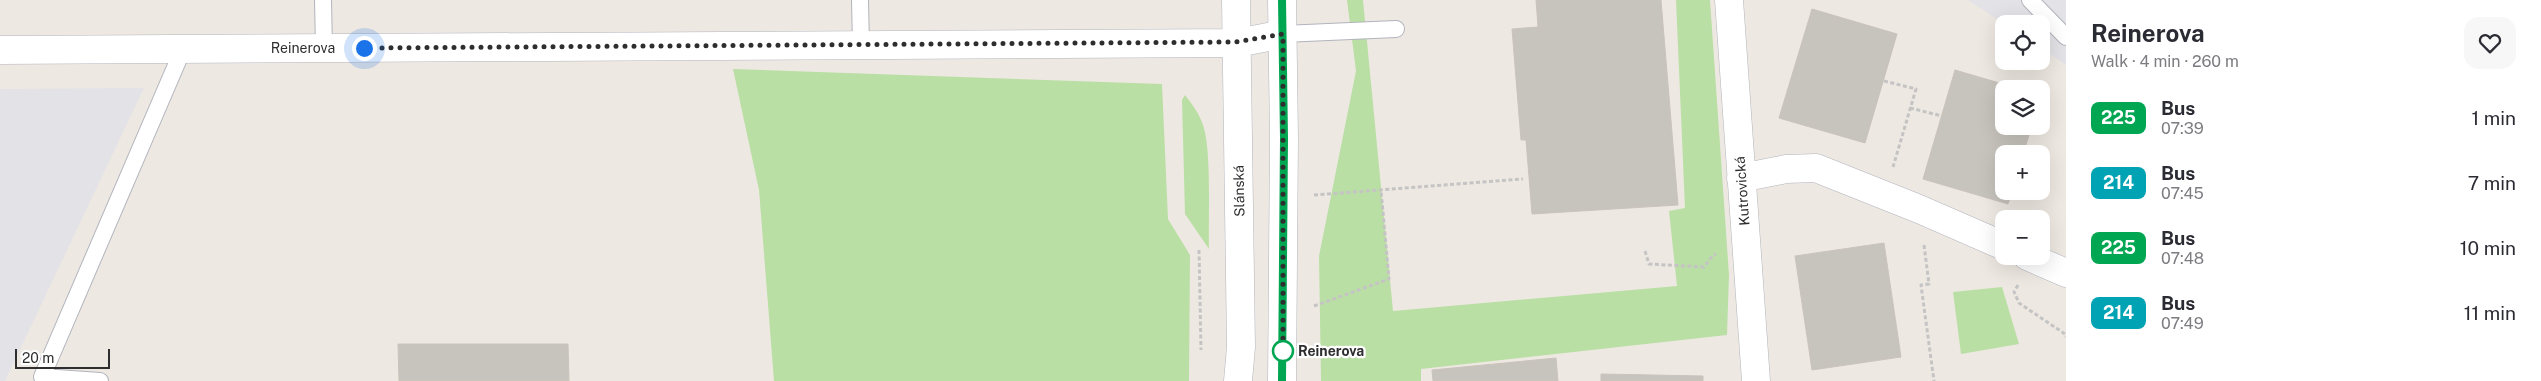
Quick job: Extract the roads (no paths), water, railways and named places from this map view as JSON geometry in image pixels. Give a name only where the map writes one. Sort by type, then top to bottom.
[{"type":"street","name":"Slánská","points":[[1236,0],[1241,348],[1238,381]]},
{"type":"street","points":[[1282,0],[1282,381]]},
{"type":"street","name":"Kutrovická","points":[[1729,0],[1756,381]]},
{"type":"street","name":"Reinerova","points":[[0,50],[861,46],[1236,42],[1283,34]]},
{"type":"street","points":[[1741,178],[1786,169],[1816,168],[1919,209],[1995,242]]},
{"type":"street","points":[[2048,265],[2066,273]]},
{"type":"lane","points":[[323,0],[324,48]]},
{"type":"lane","points":[[860,0],[861,46]]},
{"type":"lane","points":[[2030,0],[2065,35]]},
{"type":"lane","points":[[1283,34],[1396,29]]},
{"type":"lane","points":[[100,381],[42,377],[183,49]]},
{"type":"place","name":"Reinerova","points":[[1283,351]]}]
